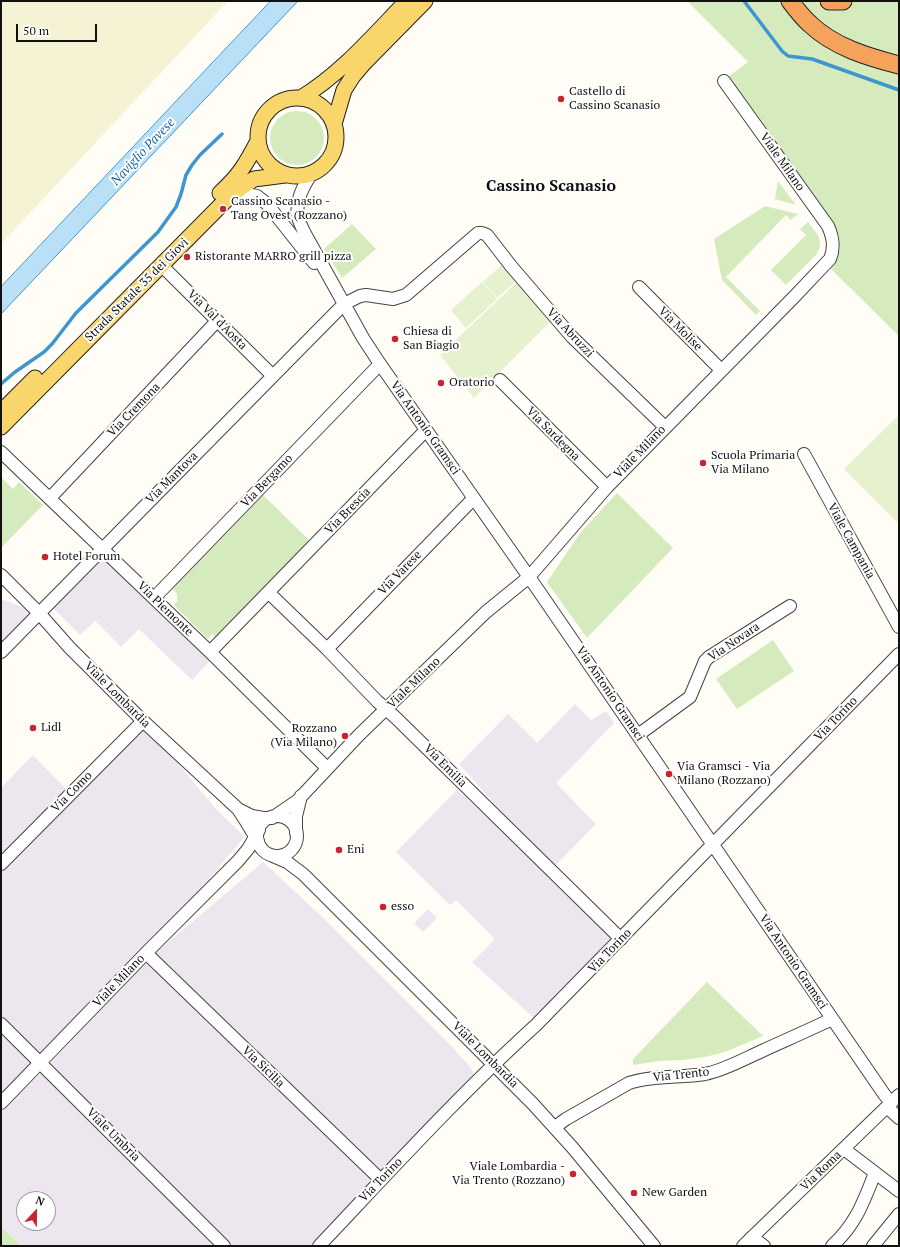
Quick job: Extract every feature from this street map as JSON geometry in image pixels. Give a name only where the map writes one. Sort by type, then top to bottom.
[{"type":"highway","points":[[790,1],[810,25],[824,35],[861,54],[899,65]]},
{"type":"highway","points":[[829,1],[843,1]]},
{"type":"main road","points":[[301,98],[317,89],[344,65],[407,1]]},
{"type":"main road","points":[[334,124],[344,90],[353,76],[426,1]]},
{"type":"main road","points":[[301,98],[312,101],[321,106],[329,114],[334,124],[336,136],[335,148],[330,159],[322,168],[311,174],[298,177],[285,175],[275,170],[266,162],[260,152],[258,141],[259,127],[265,114],[275,105],[287,99],[301,98]]},
{"type":"main road","name":"Strada Statale 35 dei Giovi","points":[[1,412],[206,206],[231,183],[245,165],[258,141]]},
{"type":"main road","name":"Strada Statale 35 dei Giovi","points":[[1,427],[226,200],[254,179],[285,175]]},
{"type":"street","name":"Viale Milano","points":[[272,818],[301,796],[327,768],[486,612],[529,577],[607,487],[825,265],[833,253],[833,238],[828,226],[724,81]]},
{"type":"street","name":"Via Antonio Gramsci","points":[[311,174],[304,185],[297,204],[298,217],[304,232],[363,338],[884,1094],[893,1102],[899,1118]]},
{"type":"street","name":"Via Antonio Gramsci","points":[[226,200],[242,193],[257,196],[268,204],[332,283]]},
{"type":"street","name":"Via Abruzzi","points":[[344,304],[360,296],[366,295],[392,299],[406,296],[474,235],[482,233],[487,235],[511,266],[572,337],[665,427]]},
{"type":"street","name":"Via Val d'Aosta","points":[[161,265],[273,376]]},
{"type":"street","name":"Via Molise","points":[[639,287],[722,370]]},
{"type":"street","name":"Via Mantova","points":[[1,652],[344,304]]},
{"type":"street","name":"Via Cremona","points":[[50,498],[218,321]]},
{"type":"street","name":"Via Bergamo","points":[[154,598],[380,364]]},
{"type":"street","name":"Via Sardegna","points":[[500,380],[607,487]]},
{"type":"street","name":"Via Brescia","points":[[210,652],[426,430]]},
{"type":"street","name":"Via Piemonte","points":[[1,452],[103,548],[327,768]]},
{"type":"street","name":"Viale Campania","points":[[804,454],[899,627]]},
{"type":"street","name":"Via Varese","points":[[327,649],[474,498]]},
{"type":"street","name":"Viale Lombardia","points":[[1,576],[39,613],[69,647],[143,721],[238,809],[257,836]]},
{"type":"street","name":"Via Emilia","points":[[269,593],[621,939]]},
{"type":"street","name":"Via Novara","points":[[638,735],[690,697],[705,661],[709,657],[790,606]]},
{"type":"street","name":"Via Torino","points":[[319,1246],[381,1180],[621,939],[899,654]]},
{"type":"street","name":"Via Como","points":[[1,864],[143,721]]},
{"type":"street","name":"Viale Milano","points":[[296,835],[296,816],[301,796]]},
{"type":"street","name":"Viale Lombardia","points":[[238,809],[252,816],[272,818]]},
{"type":"street","points":[[238,861],[258,853],[272,855],[281,856],[289,852],[294,846],[296,835],[293,825],[286,819],[279,817],[263,822],[257,836],[263,850],[272,855]]},
{"type":"street","name":"Viale Lombardia","points":[[296,835],[298,860],[303,874]]},
{"type":"street","name":"Viale Milano","points":[[1,1103],[146,953],[238,861],[257,836]]},
{"type":"street","name":"Viale Lombardia","points":[[272,855],[287,862],[303,874],[517,1087],[555,1127],[593,1171],[654,1246]]},
{"type":"street","name":"Via Sicilia","points":[[146,953],[381,1180]]},
{"type":"street","name":"Via Trento","points":[[555,1127],[566,1119],[629,1083],[658,1077],[715,1071],[754,1055],[832,1019]]},
{"type":"street","name":"Viale Umbria","points":[[1,1024],[224,1246]]},
{"type":"street","name":"Via Roma","points":[[743,1246],[893,1102]]},
{"type":"street","points":[[844,1149],[899,1191]]},
{"type":"street","points":[[832,1246],[844,1233],[861,1209],[875,1173]]},
{"type":"street","points":[[873,1246],[899,1214]]},
{"type":"street","points":[[752,1237],[764,1246]]},
{"type":"shaded area","points":[[1,1],[228,1],[1,244]]},
{"type":"shaded area","points":[[103,555],[211,660],[192,680],[139,629],[121,647],[95,621],[80,635],[52,607]]},
{"type":"shaded area","points":[[1,599],[39,613],[1,652]]},
{"type":"shaded area","points":[[575,704],[591,720],[606,711],[614,723],[556,783],[596,824],[551,870],[459,764],[508,714],[537,743]]},
{"type":"shaded area","points":[[143,721],[215,808],[244,836],[146,953],[1,1103],[1,788],[33,755],[70,793]]},
{"type":"shaded area","points":[[457,790],[549,874],[613,936],[535,1019],[472,962],[495,939],[456,900],[450,905],[396,852]]},
{"type":"shaded area","points":[[263,862],[319,914],[454,1049],[471,1068],[476,1079],[313,1246],[21,1246],[1,1226],[1,1111],[41,1073],[147,960]]},
{"type":"shaded area","points":[[428,909],[437,918],[423,932],[414,923]]},
{"type":"green space","points":[[687,1],[782,1],[787,8],[899,71],[899,336],[831,269],[840,250],[840,241],[837,229],[728,77],[748,62]]},
{"type":"green space","points":[[797,1],[813,1],[827,6],[849,4],[855,1],[899,1],[899,59],[861,48],[823,27]]},
{"type":"green space","points":[[297,111],[307,113],[316,119],[322,128],[324,138],[322,148],[316,157],[307,163],[297,165],[287,163],[278,157],[272,148],[270,138],[272,128],[278,119],[287,113]]},
{"type":"green space","points":[[778,181],[796,205],[775,199]]},
{"type":"green space","points":[[765,206],[798,214],[791,220],[786,215],[726,277],[760,311],[756,315],[722,280],[714,239]]},
{"type":"green space","points":[[808,222],[819,237],[819,250],[816,255],[786,285],[771,270],[806,235],[800,229]]},
{"type":"green space","points":[[352,224],[376,249],[342,278],[324,249]]},
{"type":"green space","points":[[503,264],[516,281],[497,298],[483,282]]},
{"type":"green space","points":[[482,282],[497,299],[466,328],[451,310]]},
{"type":"green space","points":[[517,282],[550,322],[474,398],[440,355]]},
{"type":"green space","points":[[899,415],[899,524],[844,469]]},
{"type":"green space","points":[[1,477],[13,489],[19,482],[43,505],[1,548]]},
{"type":"green space","points":[[617,493],[673,548],[587,638],[547,582],[581,532]]},
{"type":"green space","points":[[263,495],[310,541],[215,637],[212,634],[208,639],[174,605],[177,602],[177,594],[172,588]]},
{"type":"green space","points":[[773,640],[794,671],[737,709],[716,679]]},
{"type":"green space","points":[[707,982],[763,1036],[725,1052],[705,1057],[633,1065],[633,1059]]},
{"type":"green space","points":[[1,1226],[21,1246],[1,1246]]},
{"type":"water","name":"Naviglio Pavese","points":[[271,1],[298,1],[1,314],[1,287]]},
{"type":"waterway","points":[[744,1],[782,51],[788,56],[812,59],[899,90]]},
{"type":"waterway","points":[[1,384],[15,372],[44,352],[76,313],[158,232],[176,207],[186,175],[192,165],[200,155],[222,134]]},
{"type":"place","name":"Castello di Cassino Scanasio","points":[[561,99]]},
{"type":"place","name":"Cassino Scanasio - Tang Ovest (Rozzano)","points":[[223,209]]},
{"type":"place","name":"Ristorante MARRO grill pizza","points":[[187,257]]},
{"type":"place","name":"Chiesa di San Biagio","points":[[395,339]]},
{"type":"place","name":"Oratorio","points":[[441,383]]},
{"type":"place","name":"Scuola Primaria Via Milano","points":[[703,463]]},
{"type":"place","name":"Hotel Forum","points":[[45,557]]},
{"type":"place","name":"Lidl","points":[[33,728]]},
{"type":"place","name":"Rozzano (Via Milano)","points":[[345,736]]},
{"type":"place","name":"Via Gramsci - Via Milano (Rozzano)","points":[[669,774]]},
{"type":"place","name":"Eni","points":[[339,850]]},
{"type":"place","name":"esso","points":[[383,907]]},
{"type":"place","name":"Viale Lombardia - Via Trento (Rozzano)","points":[[573,1174]]},
{"type":"place","name":"New Garden","points":[[634,1193]]},
{"type":"district","name":"Cassino Scanasio","points":[[551,186]]}]
